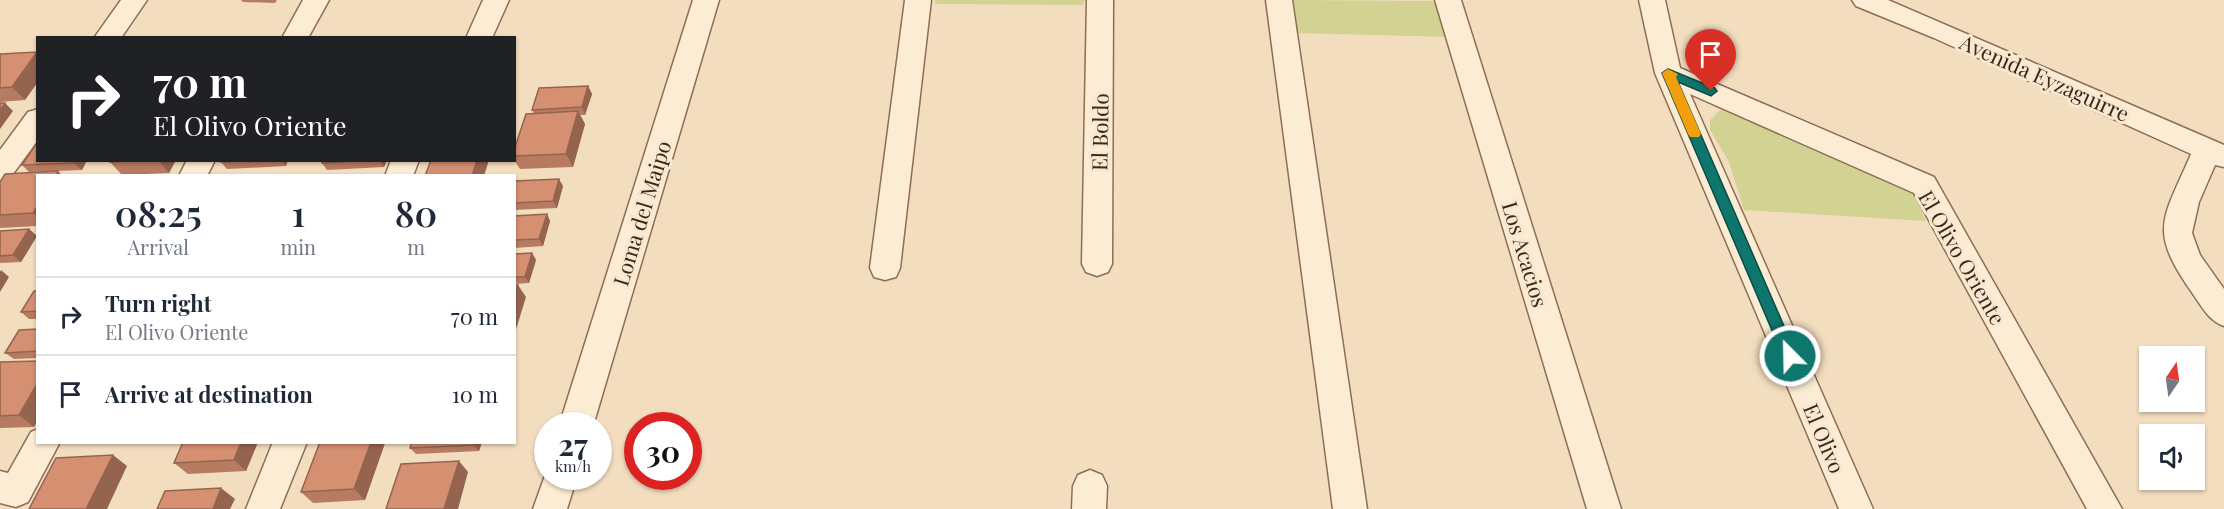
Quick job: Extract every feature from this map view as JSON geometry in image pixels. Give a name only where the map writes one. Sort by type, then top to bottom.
[{"type":"street","points":[[108,36],[134,0]]},
{"type":"street","points":[[296,36],[316,0]]},
{"type":"street","points":[[480,36],[496,0]]},
{"type":"street","name":"Loma del Maipo","points":[[580,412],[706,0]]},
{"type":"street","points":[[885,268],[918,0]]},
{"type":"street","name":"El Boldo","points":[[1097,264],[1100,0]]},
{"type":"street","points":[[1279,0],[1350,509]]},
{"type":"street","name":"Los Acacios","points":[[1448,0],[1604,509]]},
{"type":"street","name":"El Olivo","points":[[1652,0],[1668,73],[1856,509]]},
{"type":"street","name":"Avenida Eyzaguirre","points":[[1865,0],[1943,32],[2216,153]]},
{"type":"street","name":"El Olivo Oriente","points":[[1668,73],[1924,185],[2105,509]]},
{"type":"street","points":[[0,171],[10,144],[36,120]]},
{"type":"street","points":[[2216,153],[2180,214],[2177,235],[2188,261],[2224,313]]},
{"type":"street","points":[[0,487],[16,491],[42,444]]},
{"type":"street","points":[[263,509],[289,444]]},
{"type":"street","points":[[550,509],[556,490]]},
{"type":"green space","points":[[935,0],[1085,0],[1083,5],[935,4]]},
{"type":"green space","points":[[1289,0],[1431,1],[1446,8],[1452,37],[1295,33]]},
{"type":"green space","points":[[1721,109],[1734,111],[1902,184],[1913,193],[1926,221],[1744,210],[1729,162],[1710,130],[1710,120]]},
{"type":"building","points":[[36,52],[12,87],[0,88],[0,54]]},
{"type":"building","points":[[588,86],[582,107],[532,110],[539,88]]},
{"type":"building","points":[[578,111],[566,154],[516,156],[516,144],[526,114]]},
{"type":"building","points":[[36,144],[36,162],[75,162],[74,163],[22,165]]},
{"type":"building","points":[[430,162],[476,162],[473,174],[426,174]]},
{"type":"building","points":[[58,171],[57,174],[36,174],[36,208],[33,213],[0,215],[0,182],[5,174]]},
{"type":"building","points":[[559,179],[553,201],[516,203],[516,181]]},
{"type":"building","points":[[547,214],[539,239],[516,240],[516,216]]},
{"type":"building","points":[[29,229],[13,255],[0,256],[0,231]]},
{"type":"building","points":[[532,253],[525,277],[516,277],[516,254]]},
{"type":"building","points":[[34,291],[36,291],[36,311],[21,312]]},
{"type":"building","points":[[36,329],[36,351],[5,353],[19,330]]},
{"type":"building","points":[[36,361],[36,385],[19,415],[0,416],[0,362]]},
{"type":"building","points":[[182,444],[240,444],[234,460],[174,463]]},
{"type":"building","points":[[319,444],[370,444],[354,489],[301,492]]},
{"type":"building","points":[[411,444],[474,444],[474,445],[410,448]]},
{"type":"building","points":[[113,455],[86,509],[29,509],[56,458]]},
{"type":"building","points":[[459,461],[444,509],[386,509],[401,464]]},
{"type":"building","points":[[221,488],[213,509],[157,509],[165,491]]},
{"type":"slow traffic","points":[[1672,74],[1668,73],[1695,134]]},
{"type":"route","points":[[1711,91],[1668,73],[1790,356]]}]
